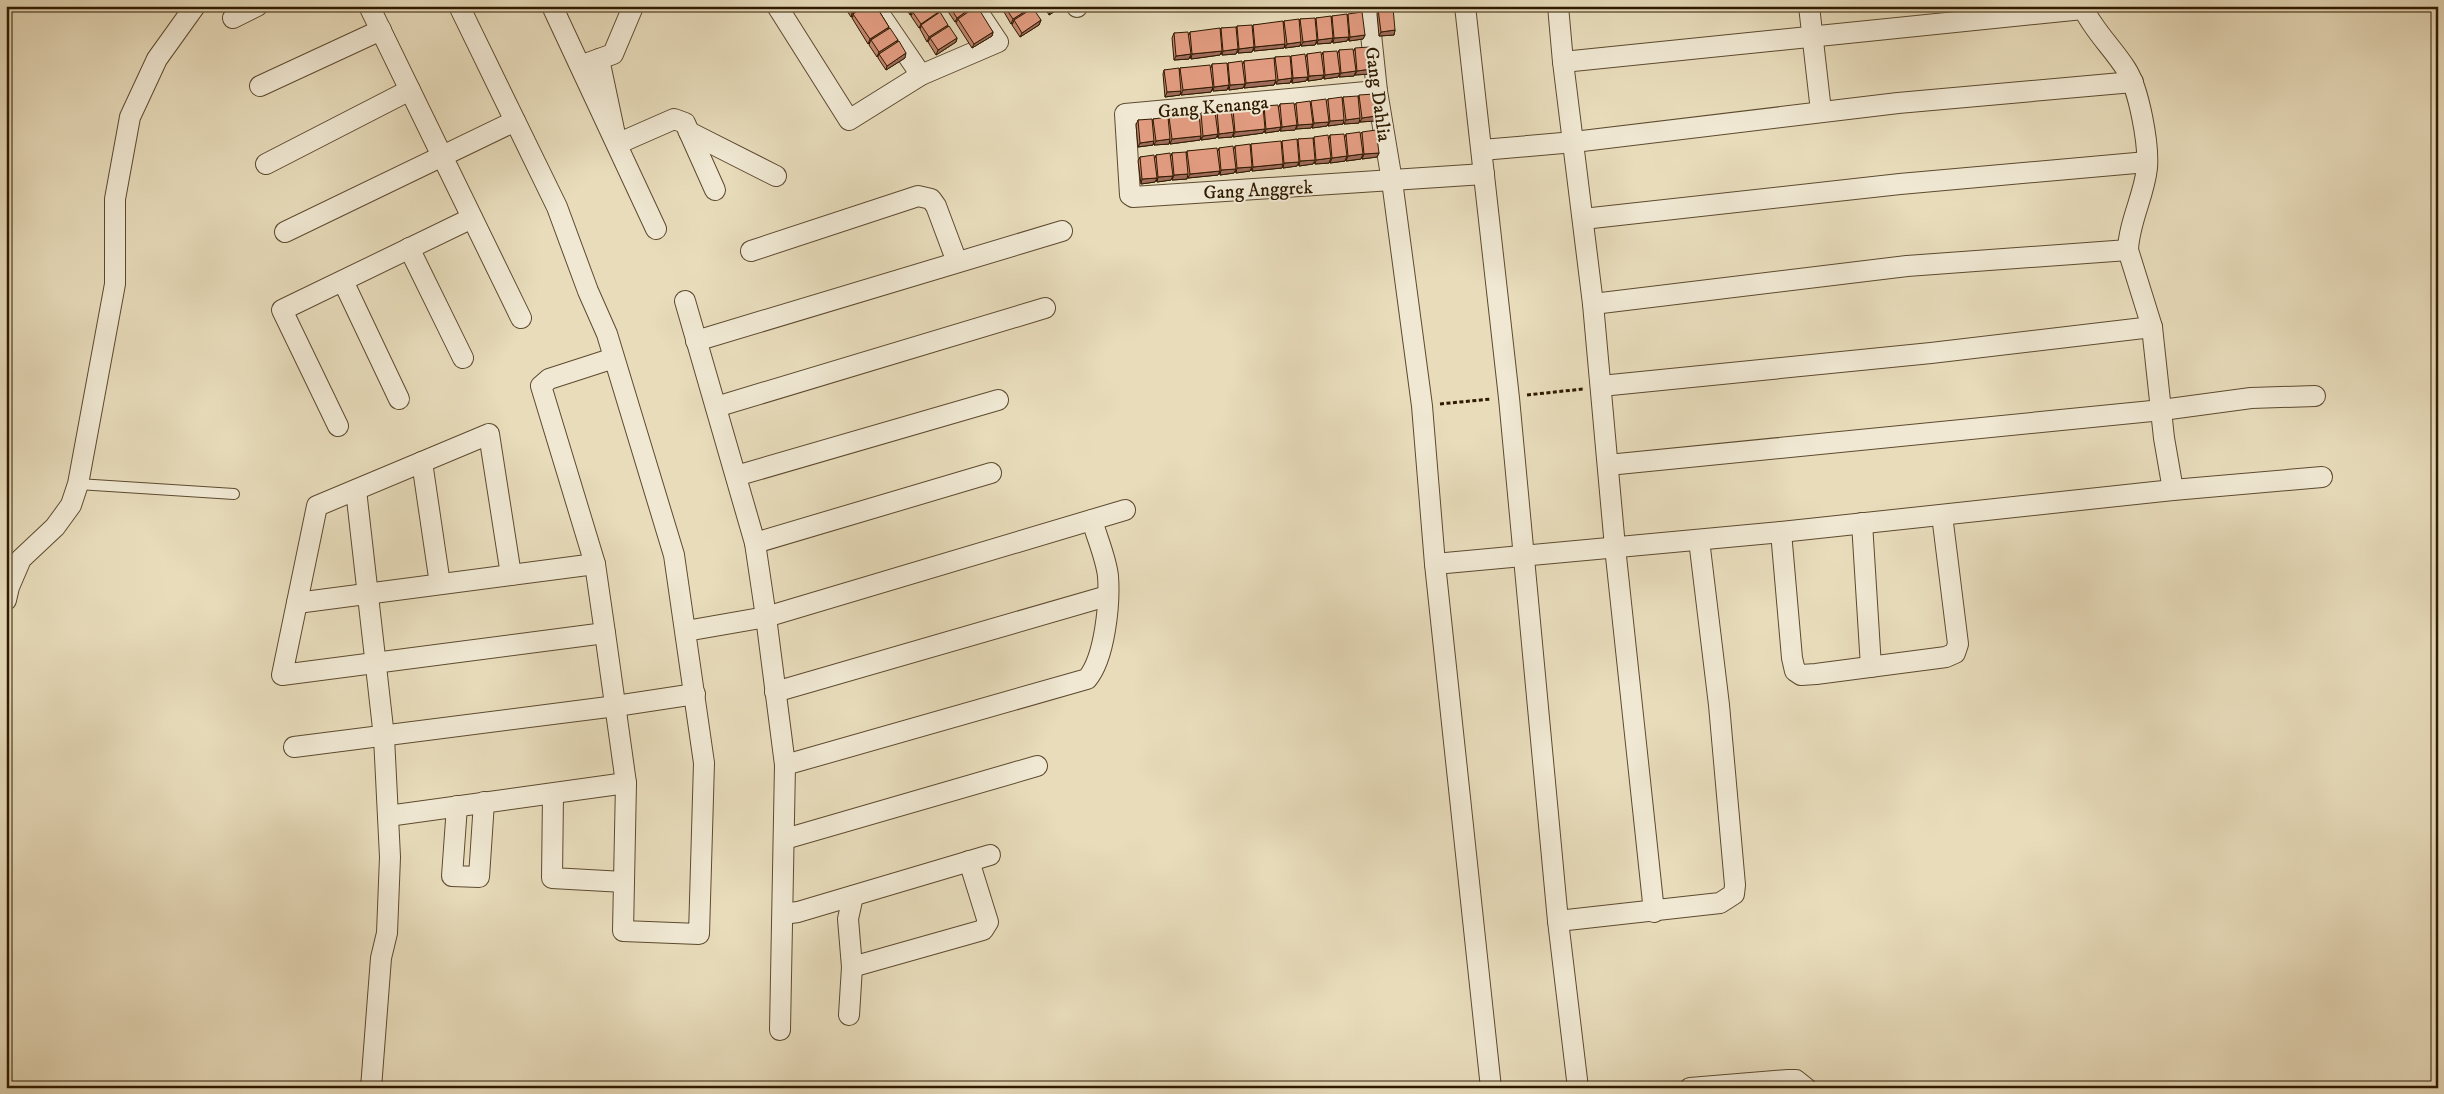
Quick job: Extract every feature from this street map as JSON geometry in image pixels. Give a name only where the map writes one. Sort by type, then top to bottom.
[{"type":"street","points":[[6,600],[9,587],[21,559],[55,527],[71,505],[78,484],[115,284],[115,199],[130,117],[157,59],[195,6]]},
{"type":"street","points":[[233,18],[257,6]]},
{"type":"street","points":[[369,6],[521,318]]},
{"type":"street","points":[[459,6],[557,207],[588,291],[607,334],[674,555],[704,763],[699,934],[623,931],[626,783],[606,633],[595,564],[542,386],[549,379],[614,358]]},
{"type":"street","points":[[552,6],[656,229]]},
{"type":"street","points":[[580,66],[613,54],[632,9],[631,6]]},
{"type":"street","points":[[777,6],[849,120],[921,75],[998,42],[974,6]]},
{"type":"street","points":[[874,6],[921,75]]},
{"type":"street","points":[[1465,6],[1482,150],[1524,556],[1558,921],[1578,1088]]},
{"type":"street","points":[[1558,6],[1563,62],[1584,219],[1615,547],[1654,912]]},
{"type":"street","points":[[1809,6],[1821,111]]},
{"type":"street","points":[[1563,62],[2082,7],[2097,32],[2125,68],[2133,82],[2140,112],[2147,162],[2129,238],[2128,250],[2152,327],[2173,490]]},
{"type":"street","name":"Gang Dahlia","points":[[1362,13],[1392,181],[1422,406],[1435,564],[1491,1088]]},
{"type":"street","points":[[260,86],[381,30]]},
{"type":"street","points":[[599,59],[617,144]]},
{"type":"street","points":[[1482,150],[1574,142],[1821,111],[2133,82]]},
{"type":"street","points":[[266,164],[410,90]]},
{"type":"street","name":"Gang Kenanga","points":[[1129,190],[1125,114],[1377,91]]},
{"type":"street","points":[[617,144],[674,119],[685,123],[715,190]]},
{"type":"street","points":[[285,232],[515,121]]},
{"type":"street","points":[[689,132],[776,176]]},
{"type":"street","points":[[1584,219],[1900,184],[2147,162]]},
{"type":"street","points":[[1392,181],[1484,174]]},
{"type":"street","name":"Gang Anggrek","points":[[1129,190],[1133,197],[1392,181]]},
{"type":"street","points":[[751,251],[918,196],[931,198],[936,206],[957,262]]},
{"type":"street","points":[[338,426],[282,310],[472,218]]},
{"type":"street","points":[[696,341],[1062,231]]},
{"type":"street","points":[[410,248],[463,358]]},
{"type":"street","points":[[1593,304],[1907,266],[2128,250]]},
{"type":"street","points":[[343,281],[399,399]]},
{"type":"street","points":[[684,301],[755,543],[766,617],[785,765],[785,839],[790,913],[780,1030]]},
{"type":"street","points":[[716,407],[1045,308]]},
{"type":"street","points":[[1601,386],[1932,353],[2152,327]]},
{"type":"street","points":[[1608,465],[2162,410],[2251,398],[2315,396]]},
{"type":"street","points":[[736,476],[998,400]]},
{"type":"street","points":[[511,575],[489,434],[317,506],[282,675],[606,633]]},
{"type":"street","points":[[422,462],[440,584]]},
{"type":"street","points":[[755,543],[991,473]]},
{"type":"street","points":[[1435,564],[1781,532],[2173,490],[2322,477]]},
{"type":"street","points":[[356,490],[384,737],[390,857],[387,934],[380,958],[371,1088]]},
{"type":"street","points":[[686,631],[766,617],[1125,510]]},
{"type":"street","points":[[1781,532],[1792,658],[1795,671],[1802,676],[1946,657],[1955,654],[1958,644],[1942,515]]},
{"type":"street","points":[[785,765],[1087,679],[1094,671],[1104,636],[1108,575],[1092,520]]},
{"type":"street","points":[[1862,523],[1872,667]]},
{"type":"street","points":[[1558,921],[1654,912],[1720,903],[1734,894],[1736,885],[1720,705],[1699,540]]},
{"type":"street","points":[[297,603],[595,564]]},
{"type":"street","points":[[775,692],[1107,596]]},
{"type":"street","points":[[294,748],[694,694]]},
{"type":"street","points":[[785,839],[1038,766]]},
{"type":"street","points":[[388,816],[626,783]]},
{"type":"street","points":[[552,794],[552,878],[624,882]]},
{"type":"street","points":[[457,806],[452,876],[479,877],[484,802]]},
{"type":"street","points":[[790,913],[990,855]]},
{"type":"street","points":[[852,967],[983,930],[988,922],[969,861]]},
{"type":"street","points":[[849,1015],[852,967],[848,919],[853,896]]},
{"type":"street","points":[[790,913],[848,919]]},
{"type":"street","points":[[1690,1088],[1788,1080],[1796,1080],[1806,1088]]},
{"type":"lane","points":[[78,484],[234,494]]},
{"type":"building","points":[[848,6],[863,6],[852,13]]},
{"type":"building","points":[[865,6],[876,6],[889,27],[870,39],[853,14]]},
{"type":"building","points":[[909,6],[918,6],[912,10]]},
{"type":"building","points":[[921,6],[936,6],[940,11],[921,24],[912,11]]},
{"type":"building","points":[[949,6],[974,6],[957,18]]},
{"type":"building","points":[[977,6],[993,32],[974,44],[958,19]]},
{"type":"building","points":[[1006,6],[1032,6],[1032,7],[1013,19]]},
{"type":"building","points":[[1048,6],[1057,6],[1051,10]]},
{"type":"building","points":[[1033,8],[1041,20],[1022,33],[1014,20]]},
{"type":"building","points":[[1393,8],[1395,30],[1381,32],[1378,9]]},
{"type":"building","points":[[940,12],[948,25],[929,37],[921,25]]},
{"type":"building","points":[[1362,12],[1365,35],[1350,37],[1348,14]]},
{"type":"building","points":[[1347,14],[1349,37],[1334,38],[1332,16]]},
{"type":"building","points":[[1331,16],[1333,38],[1318,40],[1316,18]]},
{"type":"building","points":[[1315,18],[1317,40],[1303,42],[1300,19]]},
{"type":"building","points":[[1299,19],[1301,42],[1287,44],[1284,21]]},
{"type":"building","points":[[1283,21],[1285,44],[1255,47],[1253,25]]},
{"type":"building","points":[[1252,25],[1254,47],[1239,49],[1237,26]]},
{"type":"building","points":[[949,26],[957,38],[938,50],[930,38]]},
{"type":"building","points":[[1236,27],[1238,49],[1223,51],[1221,28]]},
{"type":"building","points":[[890,28],[898,40],[879,52],[871,40]]},
{"type":"building","points":[[1220,28],[1222,51],[1192,54],[1190,32]]},
{"type":"building","points":[[1188,32],[1191,54],[1176,56],[1174,33]]},
{"type":"building","points":[[899,41],[906,53],[887,66],[879,54]]},
{"type":"building","points":[[1369,47],[1371,69],[1357,71],[1355,48]]},
{"type":"building","points":[[1353,49],[1356,71],[1341,73],[1339,50]]},
{"type":"building","points":[[1337,51],[1340,73],[1325,75],[1323,52]]},
{"type":"building","points":[[1321,52],[1324,75],[1309,76],[1307,54]]},
{"type":"building","points":[[1305,54],[1308,77],[1293,78],[1291,56]]},
{"type":"building","points":[[1290,56],[1292,78],[1278,80],[1275,57]]},
{"type":"building","points":[[1274,58],[1276,80],[1246,83],[1244,61]]},
{"type":"building","points":[[1242,61],[1245,84],[1230,85],[1228,63]]},
{"type":"building","points":[[1227,63],[1229,85],[1214,87],[1212,64]]},
{"type":"building","points":[[1210,65],[1213,87],[1183,90],[1180,68]]},
{"type":"building","points":[[1179,68],[1181,91],[1167,92],[1164,70]]},
{"type":"building","points":[[1374,94],[1376,116],[1362,118],[1359,95]]},
{"type":"building","points":[[1358,96],[1360,118],[1346,120],[1343,97]]},
{"type":"building","points":[[1342,97],[1344,120],[1330,121],[1328,99]]},
{"type":"building","points":[[1326,99],[1329,122],[1314,123],[1311,101]]},
{"type":"building","points":[[1310,101],[1313,124],[1298,125],[1296,103]]},
{"type":"building","points":[[1294,103],[1297,125],[1282,127],[1280,104]]},
{"type":"building","points":[[1278,105],[1281,127],[1266,129],[1264,106]]},
{"type":"building","points":[[1263,106],[1265,129],[1235,132],[1233,109]]},
{"type":"building","points":[[1231,110],[1234,132],[1219,134],[1217,111]]},
{"type":"building","points":[[1215,112],[1218,134],[1203,136],[1201,113]]},
{"type":"building","points":[[1199,113],[1201,136],[1172,139],[1169,117]]},
{"type":"building","points":[[1168,117],[1170,139],[1156,141],[1153,119]]},
{"type":"building","points":[[1152,119],[1154,141],[1140,143],[1138,120]]},
{"type":"building","points":[[1376,130],[1379,153],[1364,154],[1362,132]]},
{"type":"building","points":[[1360,132],[1363,154],[1348,156],[1346,134]]},
{"type":"building","points":[[1344,134],[1347,156],[1332,158],[1330,135]]},
{"type":"building","points":[[1328,135],[1331,158],[1316,160],[1314,137]]},
{"type":"building","points":[[1313,138],[1315,160],[1300,161],[1298,139]]},
{"type":"building","points":[[1297,139],[1299,162],[1284,163],[1282,141]]},
{"type":"building","points":[[1281,141],[1283,164],[1253,167],[1251,144]]},
{"type":"building","points":[[1250,144],[1252,167],[1237,168],[1235,146]]},
{"type":"building","points":[[1233,146],[1236,169],[1221,170],[1219,148]]},
{"type":"building","points":[[1217,148],[1220,171],[1190,174],[1187,151]]},
{"type":"building","points":[[1186,152],[1188,174],[1174,175],[1172,153]]},
{"type":"building","points":[[1170,153],[1173,176],[1158,177],[1156,155]]},
{"type":"building","points":[[1154,155],[1157,178],[1142,179],[1140,157]]}]
